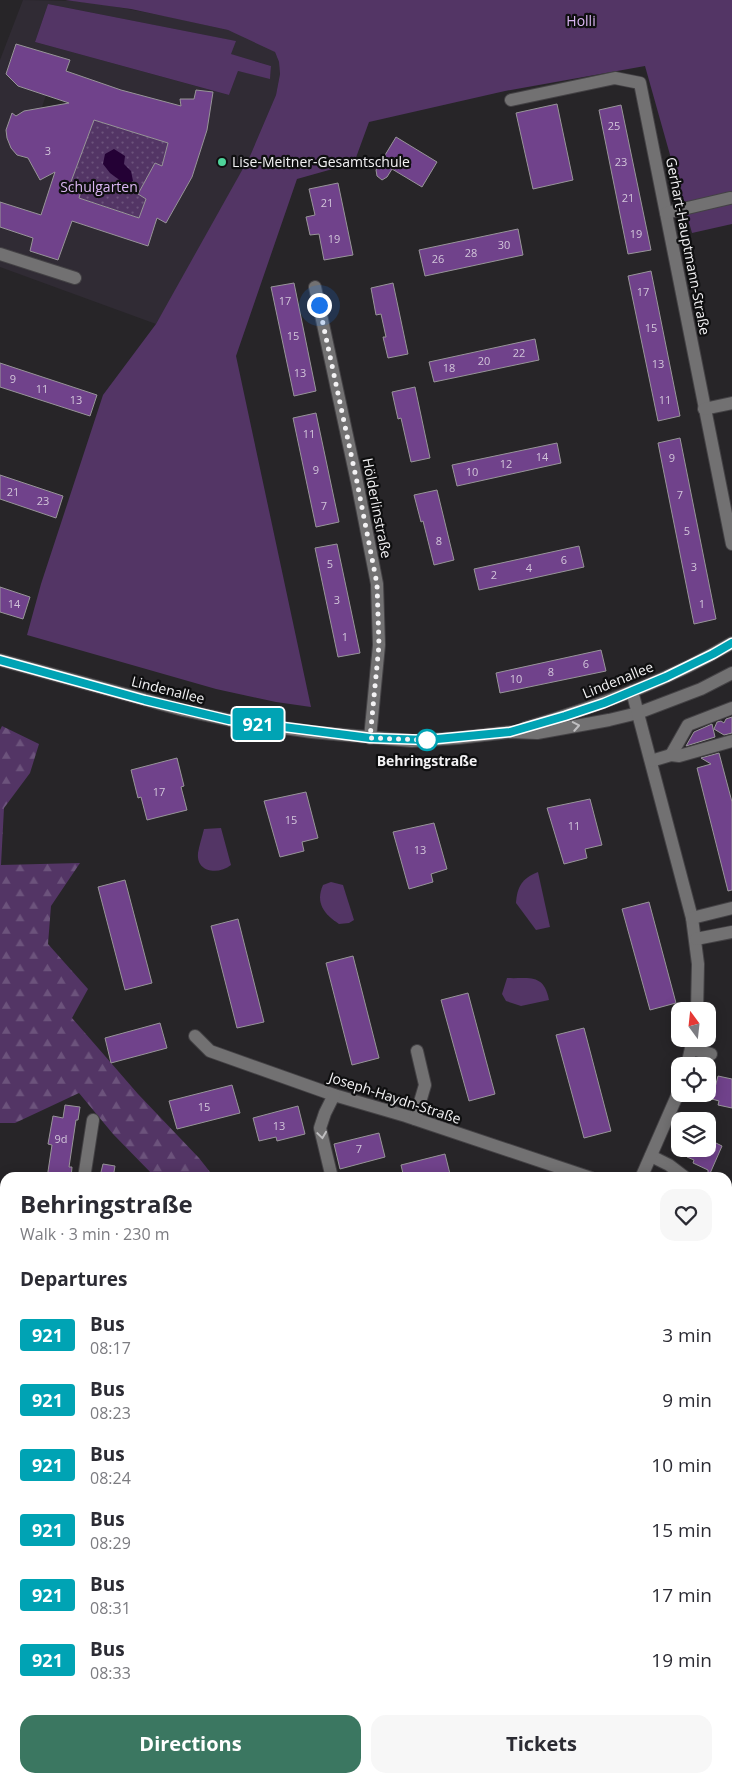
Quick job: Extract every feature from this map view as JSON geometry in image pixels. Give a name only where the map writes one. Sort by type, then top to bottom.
[{"type":"street","name":"Gerhart-Hauptmann-Straße","points":[[511,100],[616,78],[640,83],[732,544]]},
{"type":"street","points":[[666,213],[730,198]]},
{"type":"street","points":[[0,254],[75,278]]},
{"type":"street","name":"Hölderlinstraße","points":[[315,287],[377,584],[379,645],[370,738]]},
{"type":"street","points":[[704,409],[732,403]]},
{"type":"street","name":"Lindenallee","points":[[510,732],[588,708],[632,691],[666,677],[732,644]]},
{"type":"street","name":"Lindenallee","points":[[0,660],[229,720],[370,738],[427,740],[510,732],[537,733],[638,714],[701,689],[732,673]]},
{"type":"street","points":[[632,691],[692,918],[698,964],[697,1002]]},
{"type":"street","points":[[672,755],[688,725],[732,708]]},
{"type":"street","points":[[651,761],[672,755],[679,756],[732,741]]},
{"type":"street","points":[[692,918],[732,908]]},
{"type":"street","points":[[696,939],[732,932]]},
{"type":"street","name":"Joseph-Haydn-Straße","points":[[195,1036],[210,1051],[334,1095],[415,1119],[573,1172]]},
{"type":"street","points":[[700,1048],[711,1054]]},
{"type":"street","points":[[415,1119],[426,1085],[417,1051]]},
{"type":"street","points":[[331,1172],[320,1128],[334,1095]]},
{"type":"street","points":[[644,1172],[674,1102]]},
{"type":"street","points":[[85,1172],[93,1120]]},
{"type":"street","points":[[651,1156],[678,1172]]},
{"type":"shaded area","name":"Lise-Meitner-Gesamtschule","points":[[23,0],[74,1],[101,4],[165,16],[228,30],[269,45],[275,52],[279,62],[280,74],[276,95],[250,156],[191,267],[156,324],[0,267],[0,227],[33,238],[30,251],[57,260],[71,221],[148,246],[156,223],[152,215],[166,223],[192,177],[207,130],[213,92],[196,90],[194,100],[180,99],[181,106],[121,90],[66,71],[70,60],[16,44],[6,74],[18,86],[46,95],[41,110],[16,116],[12,114],[6,130],[7,138],[11,148],[17,155],[24,158],[38,159],[48,164],[35,171],[39,180],[53,173],[58,181],[52,182],[41,215],[0,202],[0,60]],"holes":[[[48,4],[235,41],[230,54],[271,66],[270,78],[238,71],[229,95],[35,42]]]},
{"type":"shaded area","points":[[114,149],[125,156],[124,164],[131,171],[133,181],[126,185],[110,173],[103,164],[105,154]]},
{"type":"green space","name":"Holli","points":[[65,0],[732,0],[732,224],[692,233],[645,66],[505,91],[369,122],[354,163],[297,179],[236,356],[311,707],[276,702],[216,689],[27,635],[41,584],[103,395],[156,324],[250,156],[276,95],[280,74],[279,62],[275,52],[228,30],[131,9]]},
{"type":"green space","points":[[48,4],[236,41],[231,54],[271,66],[270,79],[238,71],[229,95],[35,42]]},
{"type":"green space","name":"Schulgarten","points":[[94,120],[168,143],[162,166],[155,163],[138,194],[146,199],[139,218],[79,198],[81,191],[69,187]]},
{"type":"green space","points":[[2,726],[39,744],[30,773],[4,808],[1,865],[80,863],[51,906],[48,944],[88,989],[72,1018],[138,1094],[210,1172],[150,1172],[113,1134],[79,1093],[15,1123],[0,1123],[0,730]]},
{"type":"green space","points":[[221,828],[231,865],[220,870],[209,870],[204,868],[198,860],[198,850],[204,829]]},
{"type":"green space","points":[[538,872],[550,927],[536,930],[516,903],[521,884],[528,877]]},
{"type":"green space","points":[[331,882],[343,885],[354,920],[349,923],[339,924],[322,908],[320,897],[323,885]]},
{"type":"green space","points":[[507,978],[529,978],[539,981],[547,991],[549,1000],[521,1006],[506,1001],[502,994]]},
{"type":"building","points":[[16,44],[70,60],[66,71],[121,90],[181,106],[180,99],[194,99],[196,90],[213,92],[207,130],[192,177],[166,223],[157,218],[148,246],[72,221],[58,260],[30,251],[33,238],[0,227],[0,202],[41,215],[55,172],[40,180],[28,158],[17,155],[11,148],[6,130],[12,113],[16,116],[24,111],[69,103],[18,86],[6,74]],"holes":[[[94,120],[168,143],[162,166],[155,163],[138,194],[146,199],[139,218],[79,198],[81,191],[69,187]]]},
{"type":"building","points":[[557,104],[573,180],[533,189],[516,113]]},
{"type":"building","points":[[621,105],[651,250],[628,254],[599,110]]},
{"type":"building","points":[[396,137],[437,162],[422,187],[392,169],[387,177],[382,180],[377,176],[376,170]]},
{"type":"building","points":[[338,183],[353,255],[324,260],[319,234],[310,235],[306,217],[315,215],[309,189]]},
{"type":"building","points":[[518,229],[523,255],[425,276],[419,250]]},
{"type":"building","points":[[651,271],[680,416],[658,421],[628,276]]},
{"type":"building","points":[[294,283],[316,391],[294,396],[271,287]]},
{"type":"building","points":[[393,283],[408,354],[388,358],[383,337],[386,337],[381,314],[376,315],[371,288]]},
{"type":"building","points":[[535,339],[539,360],[434,382],[429,362]]},
{"type":"building","points":[[0,363],[97,395],[90,416],[0,387]]},
{"type":"building","points":[[415,387],[430,458],[411,462],[401,418],[398,419],[392,392]]},
{"type":"building","points":[[316,413],[339,522],[316,527],[293,418]]},
{"type":"building","points":[[680,438],[716,619],[694,624],[658,443]]},
{"type":"building","points":[[557,443],[561,463],[457,486],[452,465]]},
{"type":"building","points":[[0,475],[63,496],[56,518],[0,499]]},
{"type":"building","points":[[437,490],[454,560],[434,565],[423,521],[421,522],[414,495]]},
{"type":"building","points":[[337,544],[360,653],[338,657],[315,548]]},
{"type":"building","points":[[579,546],[584,567],[479,590],[474,569]]},
{"type":"building","points":[[0,587],[30,597],[23,619],[0,612]]},
{"type":"building","points":[[601,650],[606,671],[500,693],[496,673]]},
{"type":"building","points":[[732,717],[732,733],[724,735],[714,729],[717,722],[721,721],[724,723],[726,719]]},
{"type":"building","points":[[712,724],[715,737],[686,746],[694,732]]},
{"type":"building","points":[[719,753],[732,802],[732,890],[728,891],[697,768],[711,764],[701,758]]},
{"type":"building","points":[[177,758],[184,786],[181,787],[187,810],[147,820],[141,797],[138,798],[131,770]]},
{"type":"building","points":[[306,792],[318,838],[302,842],[304,851],[280,857],[264,801]]},
{"type":"building","points":[[590,799],[602,845],[585,849],[587,858],[564,864],[547,808]]},
{"type":"building","points":[[434,823],[447,869],[431,874],[433,882],[409,889],[393,832]]},
{"type":"building","points":[[125,880],[152,983],[125,990],[98,887]]},
{"type":"building","points":[[649,902],[676,1002],[650,1010],[622,909]]},
{"type":"building","points":[[238,919],[264,1022],[237,1028],[211,926]]},
{"type":"building","points":[[353,956],[379,1058],[352,1065],[326,963]]},
{"type":"building","points":[[468,993],[495,1094],[469,1101],[441,1000]]},
{"type":"building","points":[[160,1023],[167,1048],[111,1063],[105,1038]]},
{"type":"building","points":[[584,1028],[611,1131],[584,1138],[556,1035]]},
{"type":"building","points":[[718,1076],[732,1079],[732,1108],[718,1105],[719,1101],[716,1100]]},
{"type":"building","points":[[232,1085],[240,1113],[177,1129],[169,1101]]},
{"type":"building","points":[[65,1105],[80,1107],[78,1120],[76,1120],[69,1167],[72,1167],[72,1172],[48,1172],[52,1145],[48,1144],[53,1116],[63,1118]]},
{"type":"building","points":[[298,1106],[305,1134],[277,1141],[276,1137],[259,1141],[253,1118]]},
{"type":"building","points":[[379,1133],[385,1157],[340,1169],[334,1144]]},
{"type":"building","points":[[716,1143],[722,1146],[711,1172],[693,1163],[694,1160],[687,1157],[716,1157]]},
{"type":"building","points":[[445,1154],[450,1172],[403,1172],[401,1165]]},
{"type":"building","points":[[103,1164],[115,1166],[114,1172],[101,1172]]},
{"type":"bus line","name":"921","points":[[0,660],[183,710],[229,720],[312,732],[412,741],[510,732],[565,716],[604,703],[666,677],[732,643]]},
{"type":"place","name":"Lise-Meitner-Gesamtschule","points":[[222,162]]},
{"type":"place","name":"Behringstraße","points":[[427,740]]},
{"type":"route","points":[[319,305],[377,584],[379,645],[370,738],[412,741],[427,740]]}]
